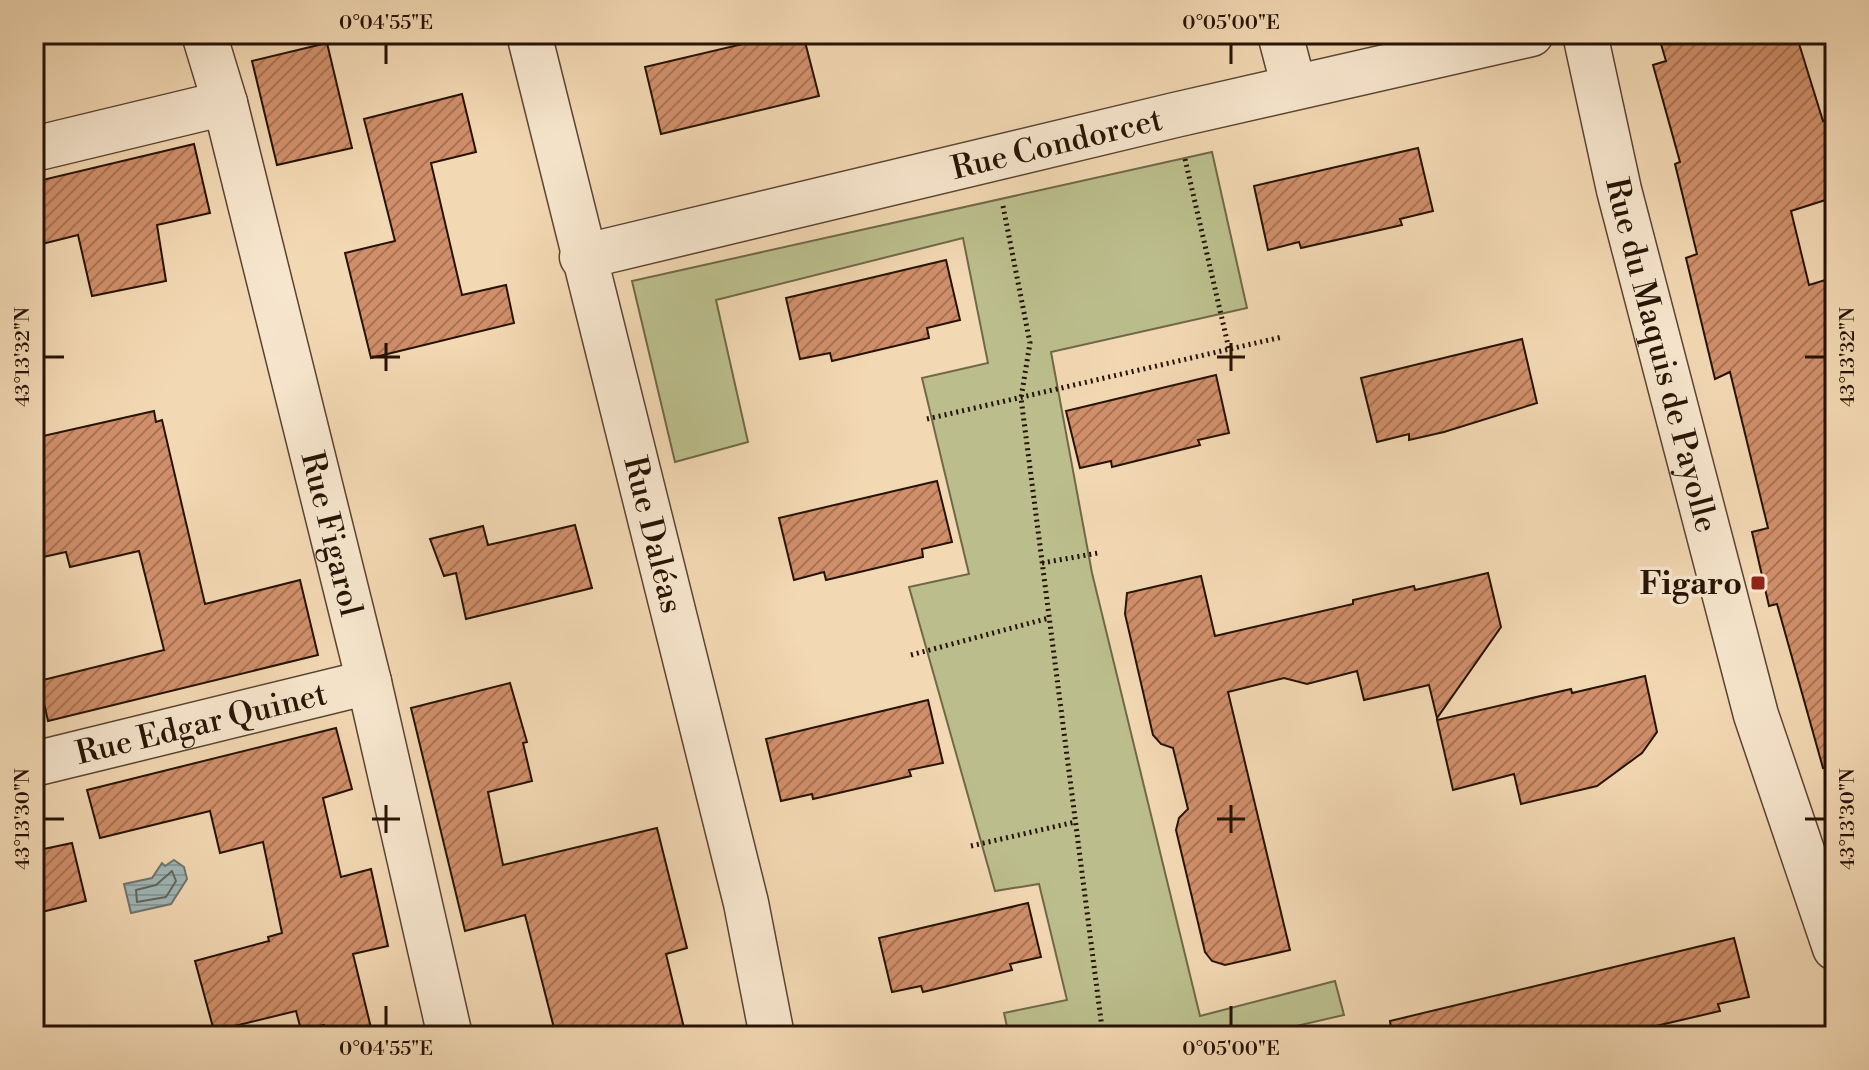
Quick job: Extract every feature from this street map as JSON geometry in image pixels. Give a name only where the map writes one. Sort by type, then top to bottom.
[{"type":"street","name":"Rue Figarol","points":[[204,34],[225,103],[369,682],[450,1036]]},
{"type":"street","name":"Rue Daléas","points":[[529,34],[582,257],[746,903],[772,1036]]},
{"type":"street","points":[[1280,34],[1294,87]]},
{"type":"street","name":"Rue Condorcet","points":[[582,257],[1294,87],[1531,34]]},
{"type":"street","name":"Rue du Maquis de Payolle","points":[[1585,34],[1619,190],[1756,715],[1835,948]]},
{"type":"street","points":[[34,149],[225,103]]},
{"type":"street","name":"Rue Edgar Quinet","points":[[34,764],[369,682]]},
{"type":"path","points":[[1175,115],[1229,349]]},
{"type":"path","points":[[993,159],[1030,343],[1021,398],[1103,1036]]},
{"type":"path","points":[[927,419],[1282,337]]},
{"type":"path","points":[[1042,563],[1098,553]]},
{"type":"path","points":[[911,655],[1049,618]]},
{"type":"path","points":[[971,846],[1075,822]]},
{"type":"green space","points":[[1212,152],[1247,308],[1051,352],[1092,573],[1200,1016],[1335,981],[1344,1015],[1253,1036],[1009,1036],[1004,1013],[1067,1000],[1039,884],[995,891],[909,587],[969,574],[922,378],[988,363],[963,238],[716,300],[748,442],[675,462],[632,281]]},
{"type":"water","points":[[174,860],[184,867],[187,879],[171,904],[131,913],[124,884],[152,878],[162,863],[165,866]]},
{"type":"building","points":[[785,34],[803,34],[819,96],[661,134],[645,67]]},
{"type":"building","points":[[1658,34],[1796,34],[1823,121],[1835,118],[1835,197],[1791,211],[1809,285],[1835,277],[1835,766],[1823,768],[1777,604],[1769,606],[1752,532],[1768,528],[1730,372],[1715,379],[1686,258],[1697,254],[1675,164],[1680,162],[1653,65],[1666,61]]},
{"type":"building","points":[[327,43],[352,148],[277,165],[252,61]]},
{"type":"building","points":[[462,94],[476,152],[431,163],[462,295],[506,285],[514,323],[371,358],[345,253],[395,241],[364,119]]},
{"type":"building","points":[[194,144],[210,213],[157,225],[166,281],[92,296],[78,235],[34,246],[34,182]]},
{"type":"building","points":[[1418,148],[1433,211],[1400,219],[1402,225],[1301,248],[1299,242],[1268,250],[1254,186]]},
{"type":"building","points":[[946,260],[960,320],[927,328],[929,338],[832,361],[830,353],[800,359],[786,298]]},
{"type":"building","points":[[1522,339],[1537,403],[1444,432],[1409,440],[1409,434],[1377,442],[1361,378]]},
{"type":"building","points":[[1216,375],[1229,433],[1198,440],[1200,445],[1112,467],[1111,461],[1080,468],[1066,411]]},
{"type":"building","points":[[154,411],[156,422],[162,420],[205,604],[300,580],[318,655],[48,721],[39,681],[164,650],[139,551],[70,567],[66,552],[34,559],[34,438]]},
{"type":"building","points":[[937,481],[952,542],[922,549],[923,557],[826,580],[824,572],[794,580],[779,518]]},
{"type":"building","points":[[575,525],[592,588],[466,619],[456,573],[444,576],[430,539],[483,526],[488,545]]},
{"type":"building","points":[[1488,573],[1501,627],[1437,718],[1429,685],[1364,700],[1357,671],[1307,684],[1284,678],[1228,692],[1290,950],[1225,965],[1212,961],[1205,952],[1176,830],[1179,818],[1188,809],[1173,748],[1161,744],[1153,735],[1125,614],[1127,593],[1201,576],[1215,636],[1353,604],[1353,600]]},
{"type":"building","points":[[1645,676],[1657,732],[1642,753],[1597,786],[1521,804],[1514,774],[1453,790],[1437,720],[1571,689],[1572,693]]},
{"type":"building","points":[[510,683],[527,742],[523,743],[532,781],[488,792],[503,865],[657,828],[687,948],[666,954],[686,1036],[556,1036],[525,915],[465,931],[411,708]]},
{"type":"building","points":[[928,700],[943,763],[909,770],[911,776],[813,799],[812,794],[781,801],[766,739]]},
{"type":"building","points":[[336,728],[352,789],[323,798],[341,877],[371,869],[388,946],[353,954],[373,1036],[326,1036],[324,1025],[301,1030],[296,1011],[214,1031],[195,961],[269,941],[268,937],[282,933],[263,842],[220,853],[210,811],[100,838],[87,790]]},
{"type":"building","points":[[72,843],[86,901],[34,914],[34,851]]},
{"type":"building","points":[[1028,903],[1041,957],[1010,964],[1012,970],[923,992],[921,986],[892,992],[879,938]]},
{"type":"building","points":[[1734,938],[1749,997],[1718,1004],[1720,1011],[1630,1032],[1628,1026],[1590,1036],[1392,1036],[1390,1021]]},
{"type":"place","name":"Figaro","points":[[1758,583]]}]
